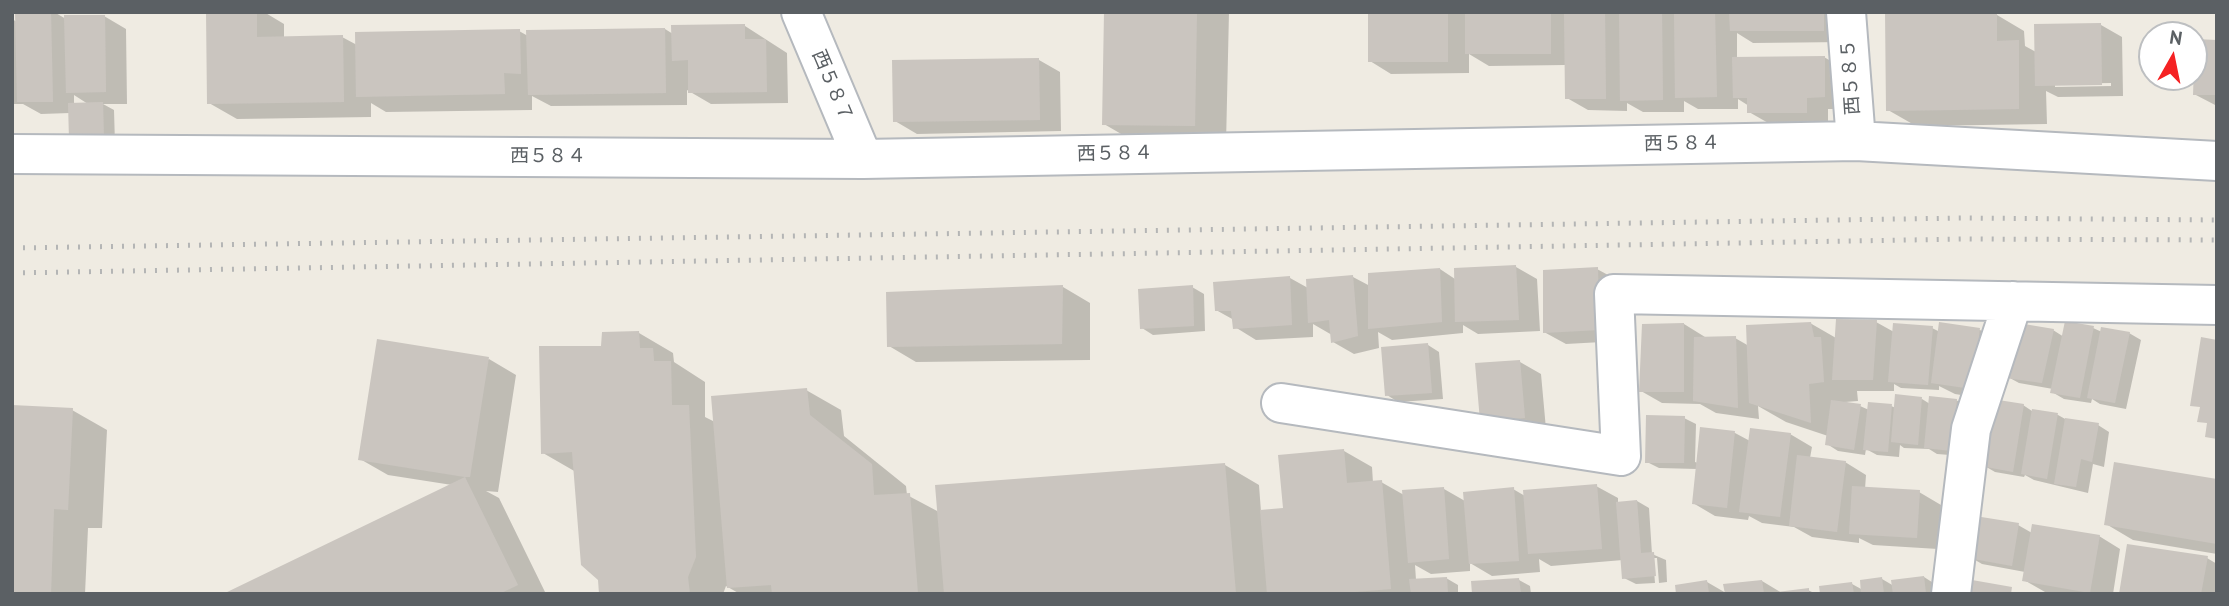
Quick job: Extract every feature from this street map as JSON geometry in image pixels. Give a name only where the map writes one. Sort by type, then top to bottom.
[{"type":"street","name":"西５８７","points":[[801,12],[863,159]]},
{"type":"street","name":"西５８５","points":[[1846,12],[1856,141]]},
{"type":"street","name":"西５８４","points":[[12,154],[863,159],[1856,141],[2217,161]]},
{"type":"street","points":[[1281,402],[1621,456],[1614,294],[2217,305]]},
{"type":"street","points":[[1951,594],[1970,429],[2013,301]]},
{"type":"building","points":[[15,12],[51,12],[53,102],[17,102]]},
{"type":"building","points":[[206,12],[257,12],[257,37],[343,35],[344,102],[207,104]]},
{"type":"building","points":[[1104,12],[1197,12],[1195,126],[1102,125]]},
{"type":"building","points":[[1368,12],[1448,12],[1448,62],[1368,62]]},
{"type":"building","points":[[1465,12],[1551,12],[1551,54],[1465,54]]},
{"type":"building","points":[[1564,12],[1605,12],[1606,99],[1565,99]]},
{"type":"building","points":[[1619,12],[1662,12],[1663,100],[1620,101]]},
{"type":"building","points":[[1674,12],[1715,12],[1717,97],[1675,98]]},
{"type":"building","points":[[1729,12],[1824,12],[1824,31],[1730,31]]},
{"type":"building","points":[[1885,12],[1997,14],[1997,41],[2019,40],[2019,109],[1886,111]]},
{"type":"building","points":[[64,15],[105,15],[106,92],[66,93]]},
{"type":"building","points":[[2101,23],[2102,85],[2035,86],[2034,24]]},
{"type":"building","points":[[745,24],[745,39],[766,39],[767,92],[688,93],[688,60],[672,61],[671,25]]},
{"type":"building","points":[[665,28],[666,93],[528,95],[526,30]]},
{"type":"building","points":[[520,29],[521,74],[504,73],[505,94],[356,97],[355,32]]},
{"type":"building","points":[[2208,40],[2217,40],[2217,95],[2193,95],[2193,91],[2208,91]]},
{"type":"building","points":[[1825,56],[1825,97],[1807,98],[1807,113],[1747,113],[1747,98],[1733,98],[1732,57]]},
{"type":"building","points":[[1039,58],[1040,120],[893,122],[892,60]]},
{"type":"building","points":[[103,102],[104,139],[69,140],[68,103]]},
{"type":"building","points":[[1516,265],[1519,320],[1455,322],[1454,268]]},
{"type":"building","points":[[1598,267],[1599,330],[1543,333],[1543,270]]},
{"type":"building","points":[[1440,268],[1442,322],[1368,329],[1368,273]]},
{"type":"building","points":[[1353,275],[1358,336],[1331,343],[1329,320],[1308,323],[1306,279]]},
{"type":"building","points":[[1290,276],[1292,325],[1233,329],[1231,311],[1215,311],[1213,282]]},
{"type":"building","points":[[1063,285],[1062,344],[887,347],[886,292]]},
{"type":"building","points":[[1193,285],[1194,326],[1140,329],[1138,289]]},
{"type":"building","points":[[1836,319],[1877,320],[1873,380],[1832,380]]},
{"type":"building","points":[[2065,321],[2094,326],[2080,398],[2050,393]]},
{"type":"building","points":[[1811,322],[1814,337],[1821,337],[1824,382],[1809,384],[1811,423],[1749,403],[1746,325]]},
{"type":"building","points":[[1939,322],[1980,328],[1972,389],[1931,383]]},
{"type":"building","points":[[1684,323],[1684,392],[1639,392],[1642,324]]},
{"type":"building","points":[[1893,323],[1933,326],[1928,385],[1888,382]]},
{"type":"building","points":[[2018,323],[2054,329],[2042,383],[2006,378]]},
{"type":"building","points":[[2101,327],[2130,332],[2115,403],[2087,398]]},
{"type":"building","points":[[639,331],[640,348],[653,348],[654,361],[671,361],[672,405],[689,405],[696,557],[688,577],[690,594],[599,594],[598,580],[581,565],[572,452],[541,454],[539,346],[601,346],[602,332]]},
{"type":"building","points":[[1736,336],[1738,408],[1693,401],[1694,337]]},
{"type":"building","points":[[2201,337],[2217,340],[2217,439],[2205,437],[2207,423],[2197,422],[2200,407],[2190,406]]},
{"type":"building","points":[[377,339],[489,357],[470,477],[358,460]]},
{"type":"building","points":[[1428,343],[1432,393],[1385,396],[1381,347]]},
{"type":"building","points":[[1520,360],[1525,418],[1480,421],[1475,363]]},
{"type":"building","points":[[807,388],[810,415],[872,464],[874,495],[910,493],[918,594],[772,594],[771,585],[727,588],[711,396]]},
{"type":"building","points":[[1895,394],[1922,397],[1918,445],[1891,442]]},
{"type":"building","points":[[1929,396],[1957,399],[1952,451],[1924,448]]},
{"type":"building","points":[[1992,399],[2024,404],[2013,472],[1981,466]]},
{"type":"building","points":[[1831,400],[1861,404],[1854,450],[1825,445]]},
{"type":"building","points":[[1868,402],[1892,404],[1888,452],[1863,450]]},
{"type":"building","points":[[12,405],[73,408],[68,510],[54,509],[51,594],[12,594]]},
{"type":"building","points":[[2032,409],[2058,413],[2047,479],[2021,474]]},
{"type":"building","points":[[1646,415],[1685,416],[1684,463],[1645,463]]},
{"type":"building","points":[[2065,418],[2099,423],[2092,462],[2081,459],[2076,487],[2054,484]]},
{"type":"building","points":[[1700,427],[1735,431],[1727,508],[1692,504]]},
{"type":"building","points":[[1750,428],[1791,433],[1780,517],[1739,512]]},
{"type":"building","points":[[1344,449],[1347,483],[1382,480],[1391,589],[1331,594],[1267,594],[1260,510],[1283,508],[1278,455]]},
{"type":"building","points":[[1797,455],[1846,461],[1837,532],[1789,526]]},
{"type":"building","points":[[2114,462],[2217,479],[2217,544],[2104,525]]},
{"type":"building","points":[[1225,463],[1236,594],[944,594],[935,485]]},
{"type":"building","points":[[465,477],[518,585],[499,594],[223,594]]},
{"type":"building","points":[[1597,484],[1602,549],[1528,554],[1523,490]]},
{"type":"building","points":[[1852,486],[1920,490],[1917,538],[1849,534]]},
{"type":"building","points":[[1444,487],[1449,559],[1408,563],[1402,490]]},
{"type":"building","points":[[1514,487],[1519,561],[1469,564],[1463,492]]},
{"type":"building","points":[[1637,500],[1641,553],[1654,552],[1656,576],[1622,579],[1616,502]]},
{"type":"building","points":[[1975,516],[2019,523],[2012,566],[1968,558]]},
{"type":"building","points":[[2032,524],[2100,535],[2090,593],[2022,581]]},
{"type":"building","points":[[2127,544],[2208,556],[2201,594],[2119,594]]},
{"type":"building","points":[[1924,576],[1926,594],[1893,594],[1891,580]]},
{"type":"building","points":[[1447,577],[1448,594],[1411,594],[1409,579]]},
{"type":"building","points":[[1882,577],[1884,594],[1861,594],[1860,580]]},
{"type":"building","points":[[1519,578],[1521,594],[1472,594],[1471,581]]},
{"type":"building","points":[[1707,580],[1709,594],[1676,594],[1675,585]]},
{"type":"building","points":[[1762,580],[1764,594],[1725,594],[1723,584]]},
{"type":"building","points":[[1972,580],[2012,587],[2011,594],[1970,594]]},
{"type":"building","points":[[1852,582],[1854,594],[1820,594],[1819,586]]},
{"type":"building","points":[[1809,588],[1809,594],[1777,594],[1777,592]]},
{"type":"railway","points":[[12,248],[1964,218],[2217,220]]},
{"type":"railway","points":[[12,273],[1965,239],[2217,240]]}]
